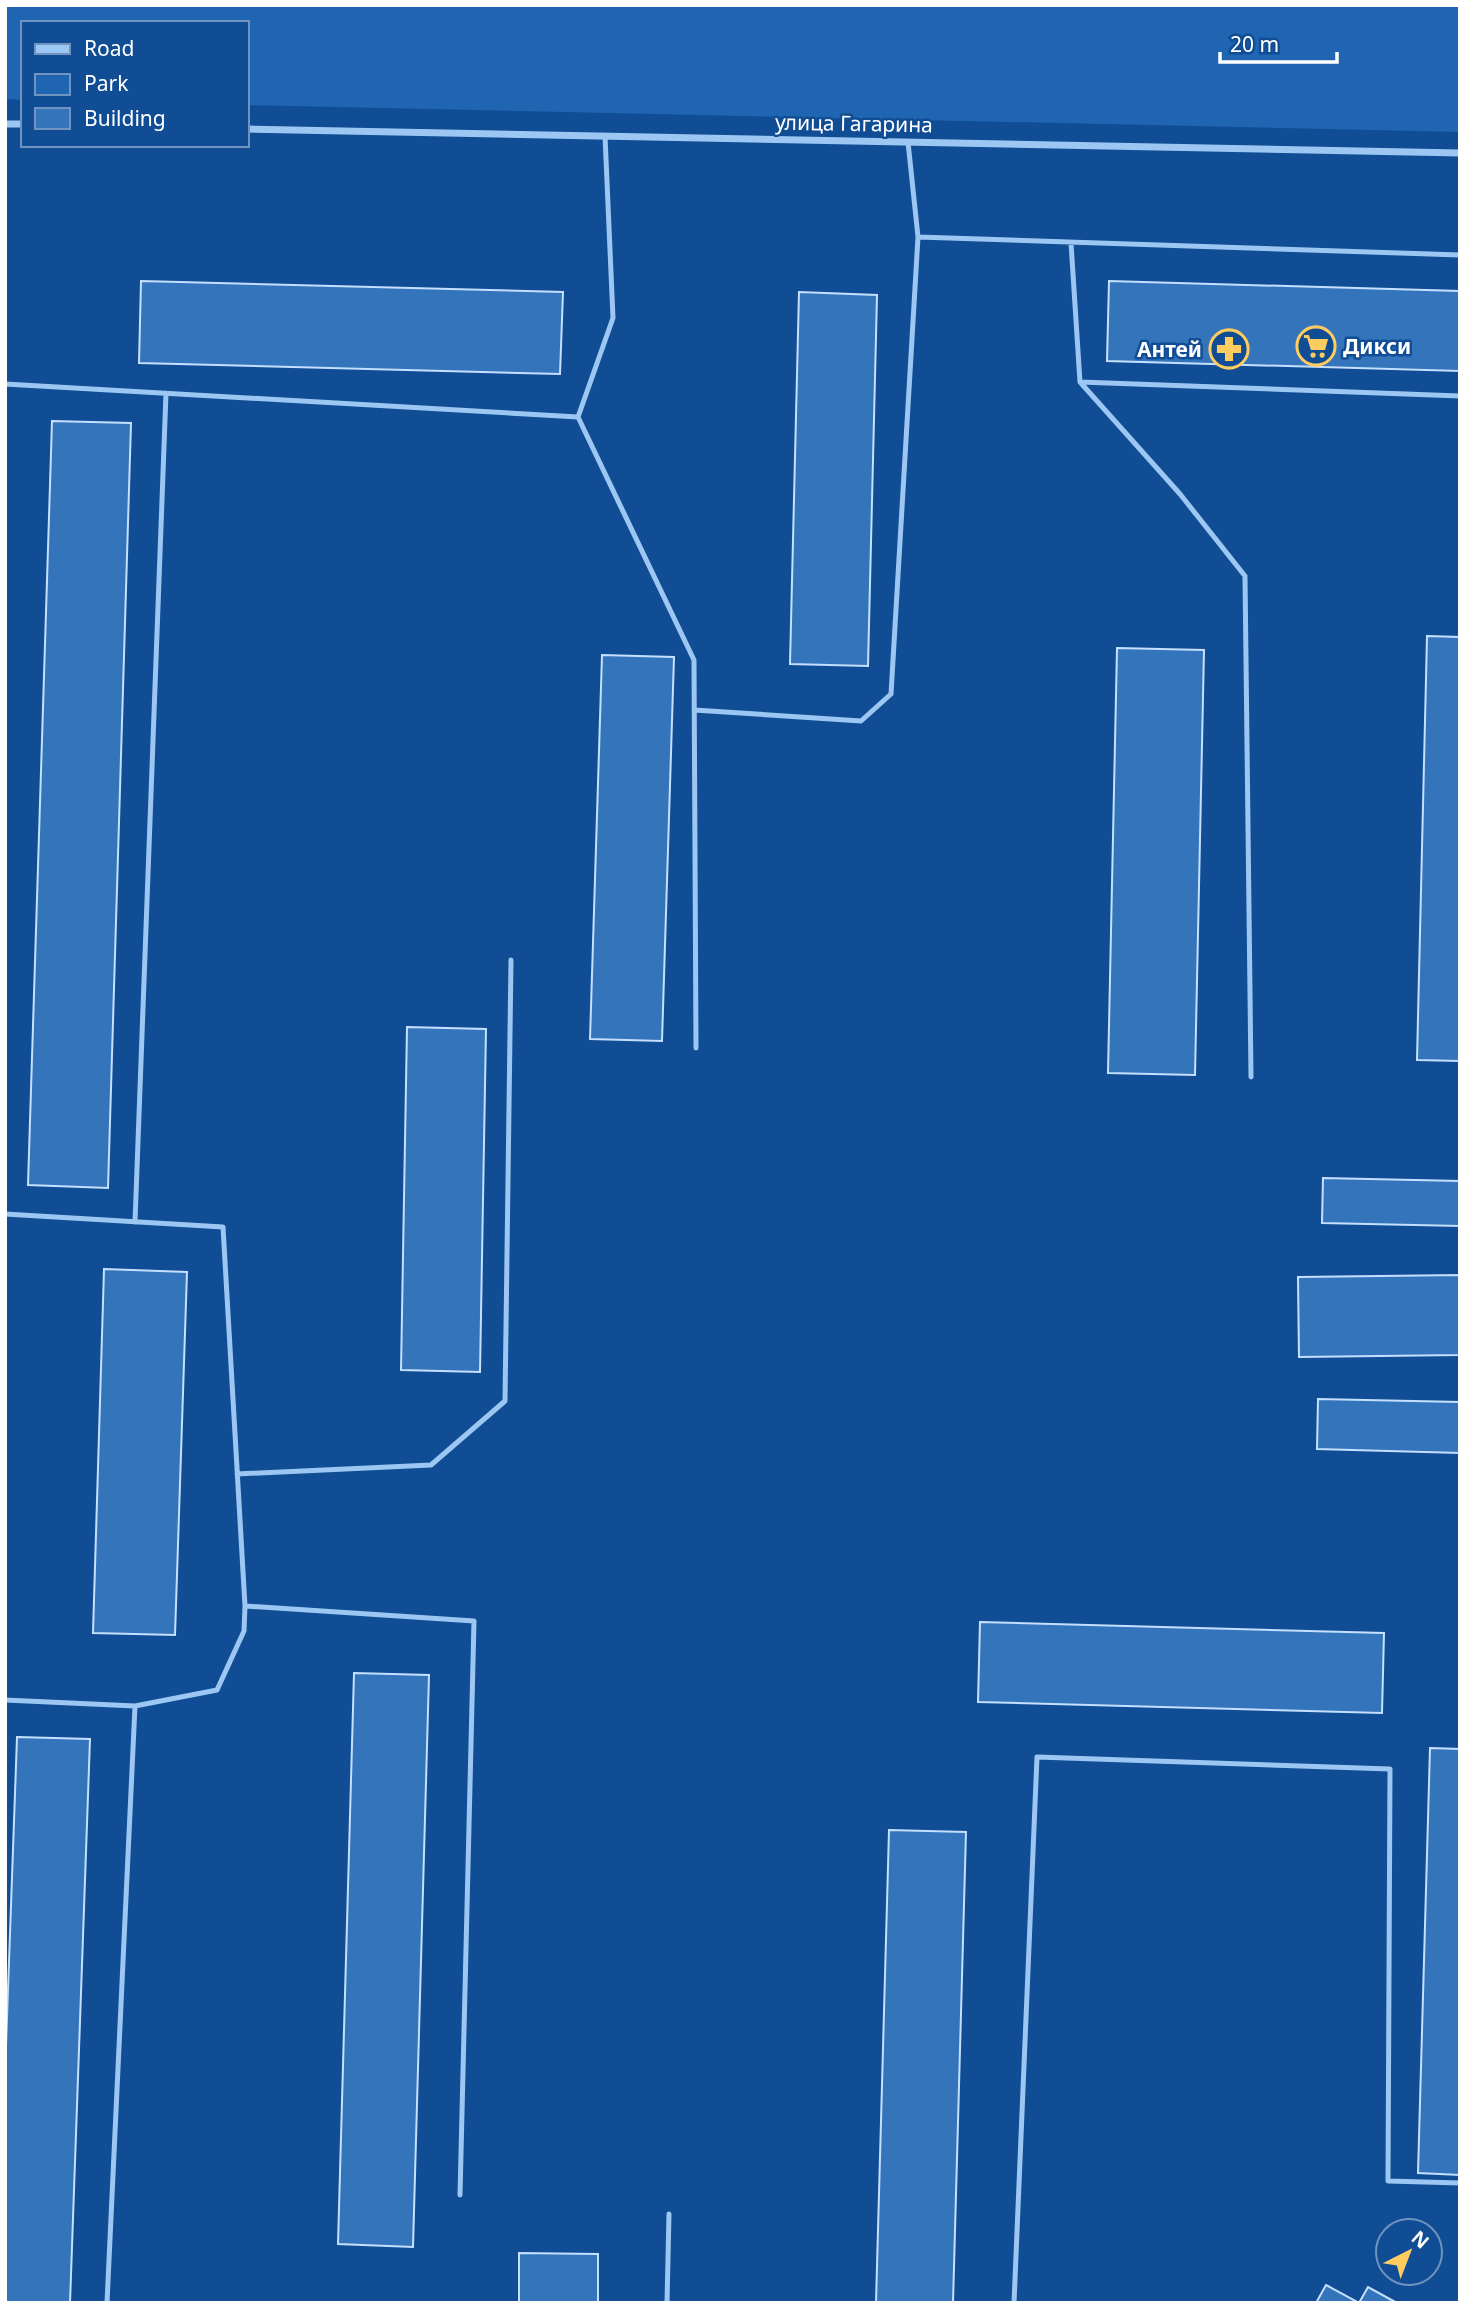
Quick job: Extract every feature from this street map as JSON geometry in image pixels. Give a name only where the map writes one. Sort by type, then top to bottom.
[{"type":"street","name":"улица Гагарина","points":[[248,129],[1460,153]]},
{"type":"lane","points":[[605,136],[613,318],[578,417],[694,660],[696,1048]]},
{"type":"lane","points":[[694,710],[861,721],[891,694],[918,237],[908,142]]},
{"type":"lane","points":[[918,237],[1460,255]]},
{"type":"lane","points":[[1071,243],[1080,382],[1180,494],[1245,576],[1251,1077]]},
{"type":"lane","points":[[1080,382],[1460,397]]},
{"type":"lane","points":[[5,384],[578,417]]},
{"type":"lane","points":[[135,1222],[166,393]]},
{"type":"lane","points":[[237,1475],[431,1465],[505,1401],[511,960]]},
{"type":"lane","points":[[5,1214],[223,1227],[245,1606],[244,1631],[217,1690],[135,1706],[5,1700]]},
{"type":"lane","points":[[245,1606],[474,1621],[460,2195]]},
{"type":"lane","points":[[107,2303],[135,1706]]},
{"type":"lane","points":[[1014,2303],[1037,1757],[1390,1769],[1388,2181],[1460,2183]]},
{"type":"lane","points":[[667,2303],[669,2214]]},
{"type":"green space","points":[[5,5],[1460,5],[1460,132],[248,105],[248,21],[21,21],[21,100],[5,99]]},
{"type":"building","points":[[141,281],[563,292],[560,374],[139,363]]},
{"type":"building","points":[[1109,281],[1460,291],[1460,371],[1107,361]]},
{"type":"building","points":[[799,292],[877,295],[868,666],[790,664]]},
{"type":"building","points":[[52,421],[131,423],[108,1188],[28,1185]]},
{"type":"building","points":[[1427,636],[1460,637],[1460,1061],[1417,1060]]},
{"type":"building","points":[[1117,648],[1204,650],[1195,1075],[1108,1073]]},
{"type":"building","points":[[602,655],[674,657],[662,1041],[590,1039]]},
{"type":"building","points":[[407,1027],[486,1029],[480,1372],[401,1370]]},
{"type":"building","points":[[1323,1178],[1460,1181],[1460,1226],[1322,1223]]},
{"type":"building","points":[[104,1269],[187,1272],[175,1635],[93,1633]]},
{"type":"building","points":[[1460,1275],[1460,1355],[1299,1357],[1298,1277]]},
{"type":"building","points":[[1318,1399],[1460,1402],[1460,1453],[1317,1449]]},
{"type":"building","points":[[980,1622],[1384,1633],[1382,1713],[978,1702]]},
{"type":"building","points":[[354,1673],[429,1675],[413,2247],[338,2244]]},
{"type":"building","points":[[17,1737],[90,1739],[70,2303],[5,2303],[5,2074]]},
{"type":"building","points":[[1430,1748],[1460,1749],[1460,2175],[1418,2173]]},
{"type":"building","points":[[889,1830],[966,1832],[953,2303],[876,2303]]},
{"type":"building","points":[[519,2253],[598,2254],[598,2303],[519,2303]]},
{"type":"building","points":[[1326,2285],[1359,2303],[1316,2303]]},
{"type":"building","points":[[1368,2287],[1397,2303],[1359,2303]]},
{"type":"place","name":"Дикси","points":[[1316,346]]},
{"type":"place","name":"Антей","points":[[1229,349]]}]
